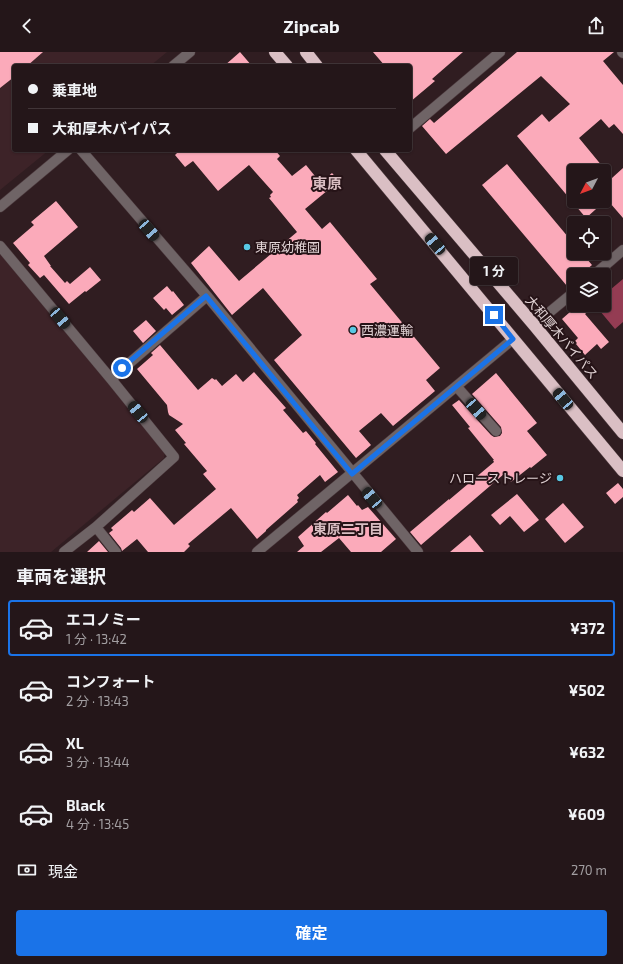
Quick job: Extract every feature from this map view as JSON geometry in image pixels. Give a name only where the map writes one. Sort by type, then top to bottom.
[{"type":"highway","points":[[275,52],[285,64]]},
{"type":"highway","points":[[306,52],[315,64]]},
{"type":"highway","points":[[358,152],[623,471]]},
{"type":"highway","name":"大和厚木バイパス","points":[[387,152],[534,325],[623,433]]},
{"type":"street","points":[[175,64],[190,52]]},
{"type":"street","points":[[412,126],[500,52]]},
{"type":"street","points":[[0,207],[66,152]]},
{"type":"street","points":[[83,152],[206,296],[418,552]]},
{"type":"street","points":[[0,246],[174,457],[96,527],[64,552]]},
{"type":"street","points":[[602,268],[623,250]]},
{"type":"street","points":[[110,379],[206,296]]},
{"type":"street","points":[[534,325],[567,298]]},
{"type":"street","points":[[257,552],[513,339]]},
{"type":"street","points":[[457,387],[496,431]]},
{"type":"street","points":[[96,527],[116,552]]},
{"type":"shaded area","points":[[0,52],[167,52],[152,64],[12,64],[12,152],[47,152],[0,190]]},
{"type":"shaded area","points":[[0,253],[165,452],[164,458],[51,552],[0,552]]},
{"type":"shaded area","points":[[623,279],[623,322],[615,329],[601,312],[611,312],[611,289]]},
{"type":"building","points":[[0,52],[43,52],[29,64],[12,64],[12,79],[0,88]]},
{"type":"building","points":[[240,52],[250,64],[226,64]]},
{"type":"building","points":[[373,52],[463,52],[432,79],[435,81],[412,100],[412,64],[383,64]]},
{"type":"building","points":[[517,52],[614,52],[603,61],[623,85],[623,134],[614,124],[609,128],[601,119],[579,138],[600,164],[567,164],[567,195],[517,136],[542,114],[549,122],[570,104],[541,76],[446,154],[422,126],[430,119],[434,123]]},
{"type":"building","points":[[178,152],[277,152],[280,156],[277,159],[292,176],[306,165],[319,181],[324,177],[325,179],[332,173],[339,181],[305,209],[322,229],[330,222],[377,279],[370,284],[440,368],[426,380],[435,391],[393,426],[381,413],[359,431],[371,445],[356,458],[274,360],[302,335],[263,288],[232,315],[191,263],[209,246],[239,281],[297,232],[269,198],[273,192],[249,165],[218,191],[193,161],[185,167],[175,155]]},
{"type":"building","points":[[507,164],[567,236],[567,260],[588,260],[592,265],[588,268],[567,268],[567,286],[482,185]]},
{"type":"building","points":[[623,168],[623,218],[611,204],[611,177],[612,178]]},
{"type":"building","points":[[56,201],[78,227],[44,256],[50,266],[65,283],[67,281],[70,284],[90,267],[101,280],[69,304],[44,275],[40,278],[28,265],[30,263],[13,243],[34,225],[31,222]]},
{"type":"building","points":[[578,208],[597,208],[588,216],[584,216]]},
{"type":"building","points":[[167,286],[184,305],[172,315],[166,308],[164,310],[153,298]]},
{"type":"building","points":[[570,312],[587,312],[585,314],[609,342],[601,349],[597,344],[585,355],[576,344],[577,343],[575,341],[578,338],[562,319]]},
{"type":"building","points":[[146,320],[156,331],[143,343],[133,331]]},
{"type":"building","points":[[160,345],[198,390],[212,378],[215,380],[216,379],[222,386],[236,374],[243,382],[254,372],[286,408],[283,410],[303,433],[306,431],[338,472],[325,482],[320,475],[297,495],[299,498],[297,500],[298,502],[257,539],[231,508],[188,544],[190,546],[184,552],[148,552],[137,539],[122,551],[109,533],[113,530],[111,528],[132,510],[134,512],[150,498],[174,525],[216,489],[203,474],[207,471],[184,444],[186,443],[175,430],[183,424],[169,415],[167,405],[137,369],[153,355],[151,353]]},
{"type":"building","points":[[496,373],[537,423],[527,431],[547,455],[511,482],[504,474],[421,545],[410,532],[494,462],[494,460],[468,428],[470,427],[452,405],[459,400],[491,435],[494,437],[500,436],[502,433],[501,427],[472,394]]},
{"type":"building","points":[[618,483],[623,489],[623,497],[615,504],[606,493]]},
{"type":"building","points":[[517,494],[539,520],[524,532],[510,516],[500,525],[491,515]]},
{"type":"building","points":[[348,495],[362,510],[368,507],[396,539],[381,552],[351,552],[339,538],[321,552],[297,552],[304,546],[298,537]]},
{"type":"building","points":[[563,503],[584,527],[565,543],[545,519]]},
{"type":"building","points":[[470,535],[484,552],[450,552]]},
{"type":"building","points":[[99,541],[108,552],[87,552]]},
{"type":"place","name":"東原幼稚園","points":[[247,247]]},
{"type":"place","name":"西濃運輸","points":[[353,330]]},
{"type":"place","name":"ハローストレージ","points":[[560,478]]},
{"type":"district","name":"東原","points":[[327,183]]},
{"type":"district","name":"東原二丁目","points":[[348,528]]},
{"type":"route","points":[[122,368],[206,296],[352,474],[513,339],[494,315]]}]
